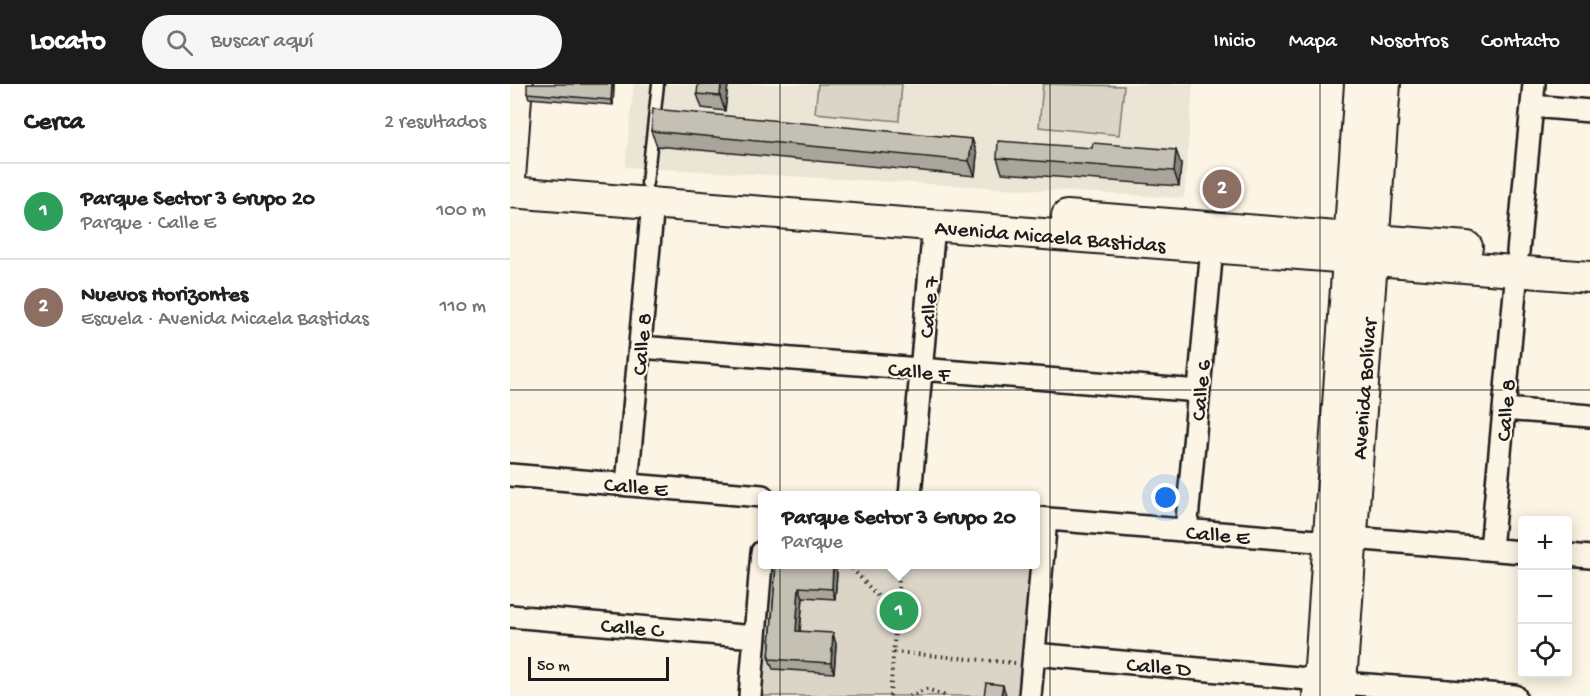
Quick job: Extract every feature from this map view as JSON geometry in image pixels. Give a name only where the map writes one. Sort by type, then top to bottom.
[{"type":"street","points":[[510,175],[517,84]]},
{"type":"street","name":"Avenida Bolívar","points":[[1360,84],[1361,249]]},
{"type":"street","name":"Avenida Bolívar","points":[[1330,689],[1361,249],[1385,84]]},
{"type":"street","name":"Calle 8","points":[[1491,549],[1534,84]]},
{"type":"street","points":[[1532,106],[1590,111]]},
{"type":"street","name":"Avenida Micaela Bastidas","points":[[510,175],[934,225],[1212,248],[1361,249]]},
{"type":"street","name":"Avenida Micaela Bastidas","points":[[510,192],[650,193],[1518,261],[1590,257]]},
{"type":"street","name":"Calle 8","points":[[627,484],[640,347],[650,193]]},
{"type":"street","name":"Calle 7","points":[[910,491],[934,225]]},
{"type":"street","name":"Calle 6","points":[[1186,531],[1212,248]]},
{"type":"street","name":"Avenida Micaela Bastidas","points":[[1518,261],[1590,277]]},
{"type":"street","name":"Calle F","points":[[640,347],[1199,392]]},
{"type":"street","points":[[1504,409],[1590,416]]},
{"type":"street","name":"Calle E","points":[[510,475],[758,496]]},
{"type":"street","name":"Calle E","points":[[1041,519],[1186,531],[1518,552]]},
{"type":"street","points":[[1572,555],[1590,557]]},
{"type":"street","points":[[750,696],[761,569]]},
{"type":"street","points":[[1030,696],[1028,659],[1036,569]]},
{"type":"street","name":"Calle C","points":[[510,616],[755,637]]},
{"type":"street","name":"Calle D","points":[[1028,659],[1330,689]]},
{"type":"street","points":[[1330,689],[1515,696]]},
{"type":"lane","points":[[650,193],[658,84]]},
{"type":"path","points":[[853,569],[896,616]]},
{"type":"path","points":[[890,696],[900,569]]},
{"type":"path","points":[[894,652],[1028,659]]},
{"type":"path","points":[[909,696],[927,689],[946,696]]},
{"type":"shaded area","points":[[634,84],[1193,84],[1184,198],[625,167]]},
{"type":"shaded area","points":[[818,84],[902,84],[899,121],[815,113]]},
{"type":"shaded area","points":[[1043,84],[1124,86],[1119,135],[1039,127]]},
{"type":"shaded area","points":[[769,569],[1036,569],[1024,696],[760,696]]},
{"type":"building","points":[[527,84],[612,84],[611,100],[527,93]]},
{"type":"building","points":[[698,84],[721,84],[720,96],[697,94]]},
{"type":"building","points":[[653,109],[972,139],[969,161],[651,131]]},
{"type":"building","points":[[998,141],[1092,148],[1093,143],[1176,150],[1174,171],[997,158]]},
{"type":"building","points":[[776,569],[833,569],[832,589],[799,587],[796,631],[833,633],[831,663],[769,659]]},
{"type":"building","points":[[986,683],[1003,685],[1001,696],[984,696]]},
{"type":"place","name":"Nuevos Horizontes","points":[[1222,189]]},
{"type":"place","name":"Parque Sector 3 Grupo 20","points":[[899,611]]}]
